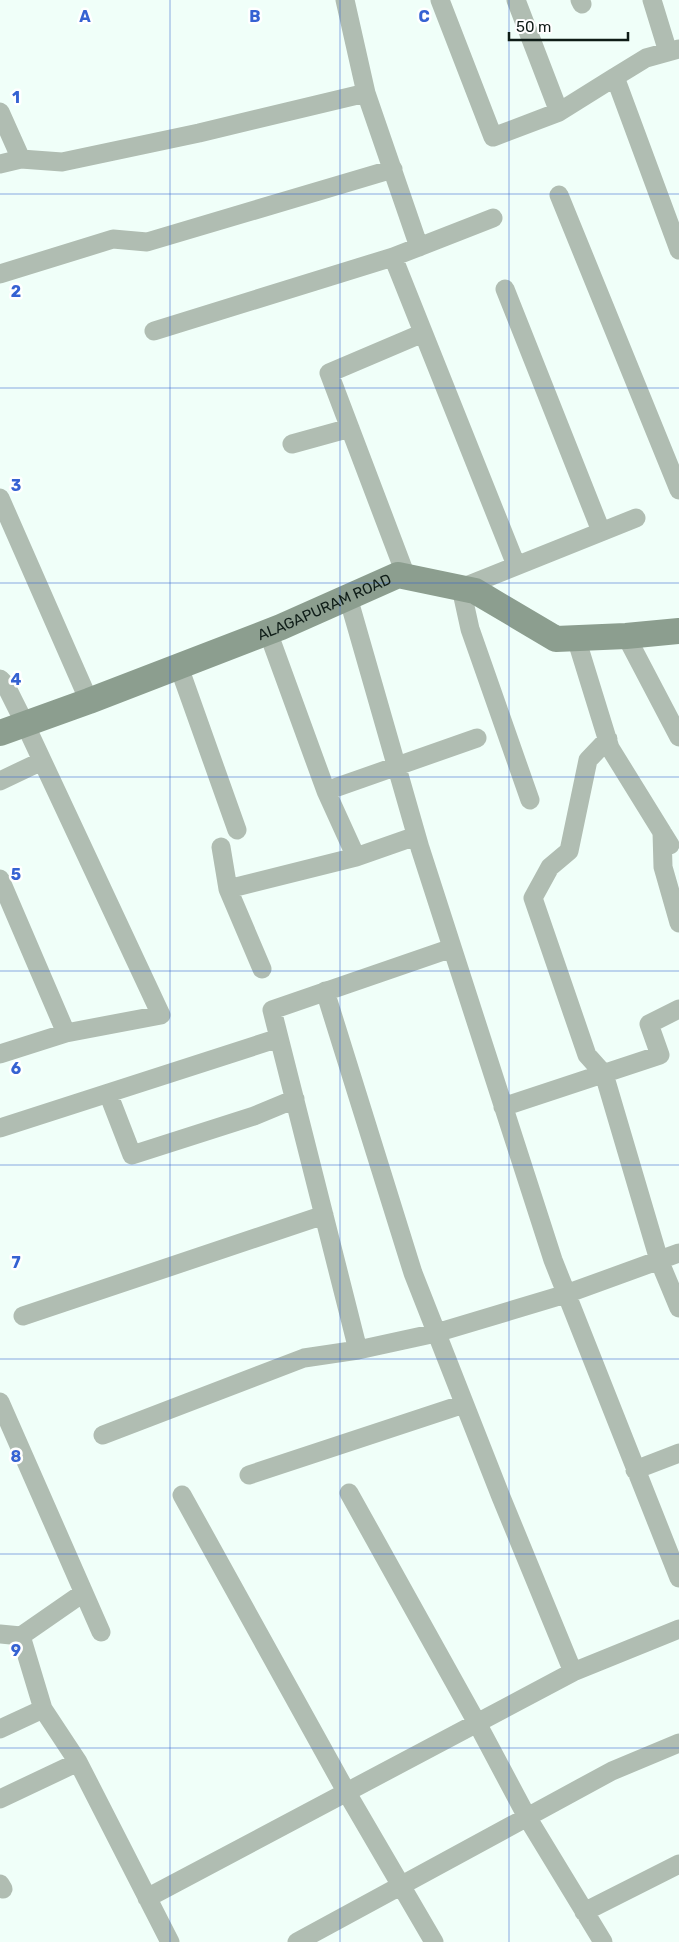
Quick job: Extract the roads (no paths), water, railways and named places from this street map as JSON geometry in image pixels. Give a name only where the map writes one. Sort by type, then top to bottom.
[{"type":"main road","name":"ALAGAPURAM ROAD","points":[[0,733],[90,701],[268,632],[398,575],[475,591],[556,639],[626,636],[679,631]]},
{"type":"street","points":[[345,0],[366,94],[420,247]]},
{"type":"street","points":[[440,0],[493,137],[559,112],[646,58],[673,51],[652,0]]},
{"type":"street","points":[[516,0],[559,112]]},
{"type":"street","points":[[615,77],[679,250]]},
{"type":"street","points":[[0,164],[21,159],[62,162],[199,133],[366,94]]},
{"type":"street","points":[[0,112],[21,159]]},
{"type":"street","points":[[0,274],[113,239],[147,242],[393,169]]},
{"type":"street","points":[[559,195],[679,490]]},
{"type":"street","points":[[154,331],[393,257],[493,218]]},
{"type":"street","points":[[393,257],[516,565]]},
{"type":"street","points":[[505,289],[602,531]]},
{"type":"street","points":[[406,576],[329,374],[423,333]]},
{"type":"street","points":[[292,444],[350,428]]},
{"type":"street","points":[[0,498],[90,701]]},
{"type":"street","points":[[530,800],[470,629],[461,588],[636,518]]},
{"type":"street","points":[[348,597],[416,836],[553,1260],[678,1575]]},
{"type":"street","points":[[268,632],[326,791],[356,857]]},
{"type":"street","points":[[626,636],[679,737]]},
{"type":"street","points":[[576,638],[610,748],[666,839],[663,867],[679,923]]},
{"type":"street","points":[[179,666],[237,830]]},
{"type":"street","points":[[0,679],[5,684],[25,724],[161,1015],[66,1033],[0,1054]]},
{"type":"street","points":[[326,791],[477,738]]},
{"type":"street","points":[[608,739],[588,760],[569,851],[550,867],[533,898],[587,1055],[604,1074],[658,1260],[679,1308]]},
{"type":"street","points":[[0,781],[42,761]]},
{"type":"street","points":[[228,889],[356,857],[416,836]]},
{"type":"street","points":[[221,846],[228,889],[262,969]]},
{"type":"street","points":[[0,879],[66,1033]]},
{"type":"street","points":[[358,1350],[272,1010],[452,948]]},
{"type":"street","points":[[326,992],[413,1273],[573,1672]]},
{"type":"street","points":[[503,1107],[660,1055],[649,1024],[679,1009]]},
{"type":"street","points":[[0,1128],[279,1038]]},
{"type":"street","points":[[108,1093],[132,1156],[254,1116],[295,1099]]},
{"type":"street","points":[[23,1316],[324,1215]]},
{"type":"street","points":[[103,1435],[304,1358],[358,1350],[436,1333],[566,1294],[679,1253]]},
{"type":"street","points":[[0,1402],[101,1632]]},
{"type":"street","points":[[249,1475],[464,1404]]},
{"type":"street","points":[[635,1470],[679,1453]]},
{"type":"street","points":[[349,1493],[527,1816],[602,1942]]},
{"type":"street","points":[[182,1496],[346,1792],[434,1942]]},
{"type":"street","points":[[0,1634],[21,1636],[84,1593]]},
{"type":"street","points":[[148,1898],[573,1672],[679,1629]]},
{"type":"street","points":[[21,1636],[43,1708],[78,1762],[170,1942]]},
{"type":"street","points":[[0,1729],[43,1708]]},
{"type":"street","points":[[297,1942],[612,1771],[679,1743]]},
{"type":"street","points":[[0,1799],[78,1762]]},
{"type":"street","points":[[584,1912],[679,1864]]}]
